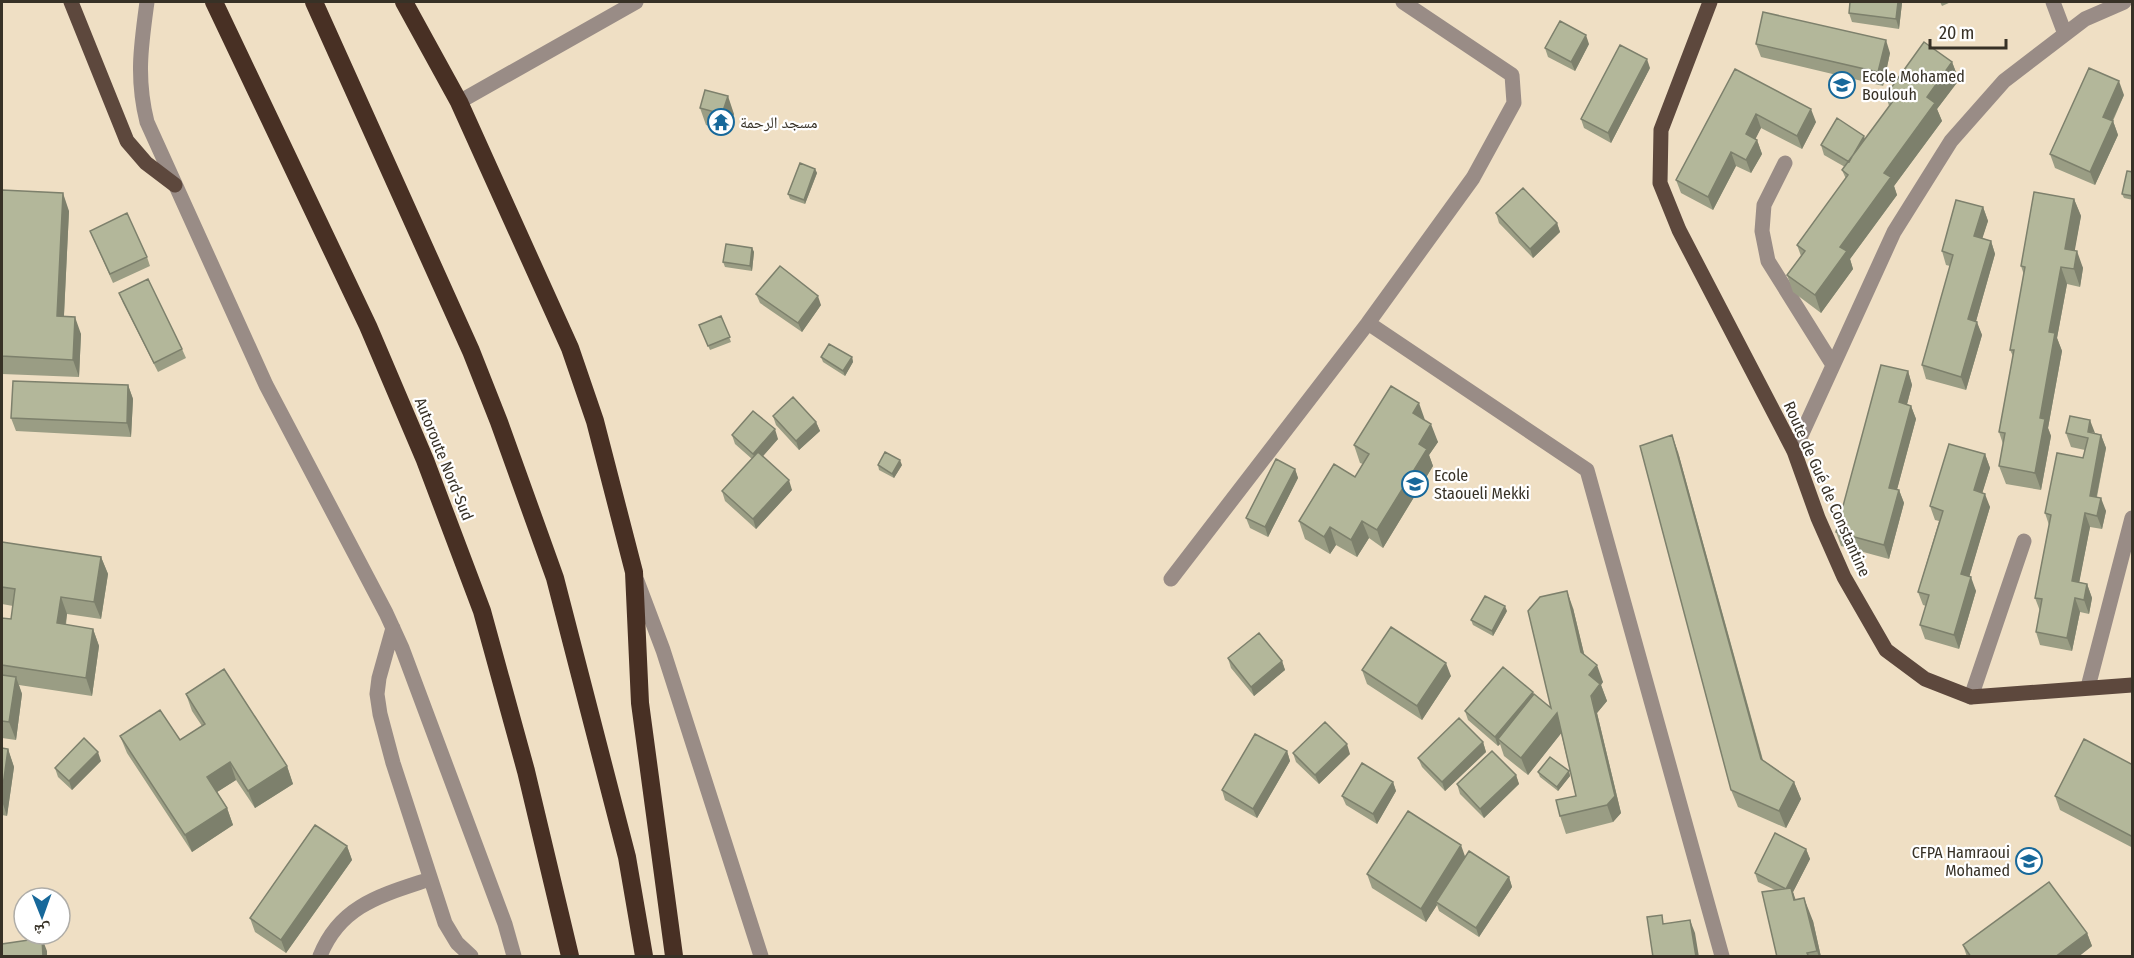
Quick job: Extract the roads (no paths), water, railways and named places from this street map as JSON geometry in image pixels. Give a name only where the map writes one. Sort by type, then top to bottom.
[{"type":"highway","name":"Autoroute Nord-Sud","points":[[214,2],[368,326],[425,460],[482,611],[526,771],[570,957]]},
{"type":"highway","points":[[314,2],[471,351],[555,578],[627,857],[644,957]]},
{"type":"highway","points":[[404,2],[459,102],[570,348],[596,421],[634,572],[640,703],[674,957]]},
{"type":"highway","points":[[559,957],[565,934]]},
{"type":"main road","points":[[71,2],[127,141],[146,163],[175,185]]},
{"type":"main road","name":"Route de Gué de Constantine","points":[[1710,2],[1661,130],[1660,183],[1679,230],[1794,451],[1818,518],[1844,577],[1886,650],[1925,679],[1971,697],[2133,685]]},
{"type":"street","points":[[147,2],[139,58],[142,104],[147,122],[266,385],[393,628],[416,681],[505,924],[514,957]]},
{"type":"street","points":[[459,102],[636,2]]},
{"type":"street","points":[[1171,579],[1368,323],[1473,178],[1514,103],[1512,75],[1403,2]]},
{"type":"street","points":[[2053,2],[2064,34]]},
{"type":"street","points":[[1794,451],[1894,232],[1951,141],[2004,81],[2085,18],[2124,2]]},
{"type":"street","points":[[1785,163],[1764,205],[1762,231],[1768,261],[1833,364]]},
{"type":"street","points":[[1368,323],[1587,470],[1722,957]]},
{"type":"street","points":[[2088,687],[2133,518]]},
{"type":"street","points":[[1971,697],[2024,541]]},
{"type":"street","points":[[634,572],[663,650],[761,957]]},
{"type":"street","points":[[393,628],[379,678],[377,694],[380,714],[445,923],[457,943],[471,957]]},
{"type":"street","points":[[320,957],[339,922],[362,904],[430,879]]},
{"type":"place","name":"Ecole Mohamed Boulouh","points":[[1842,85]]},
{"type":"place","name":"مسجد الرحمة","points":[[721,122]]},
{"type":"place","name":"Ecole Staoueli Mekki","points":[[1415,484]]},
{"type":"place","name":"CFPA Hamraoui Mohamed","points":[[2029,861]]}]
